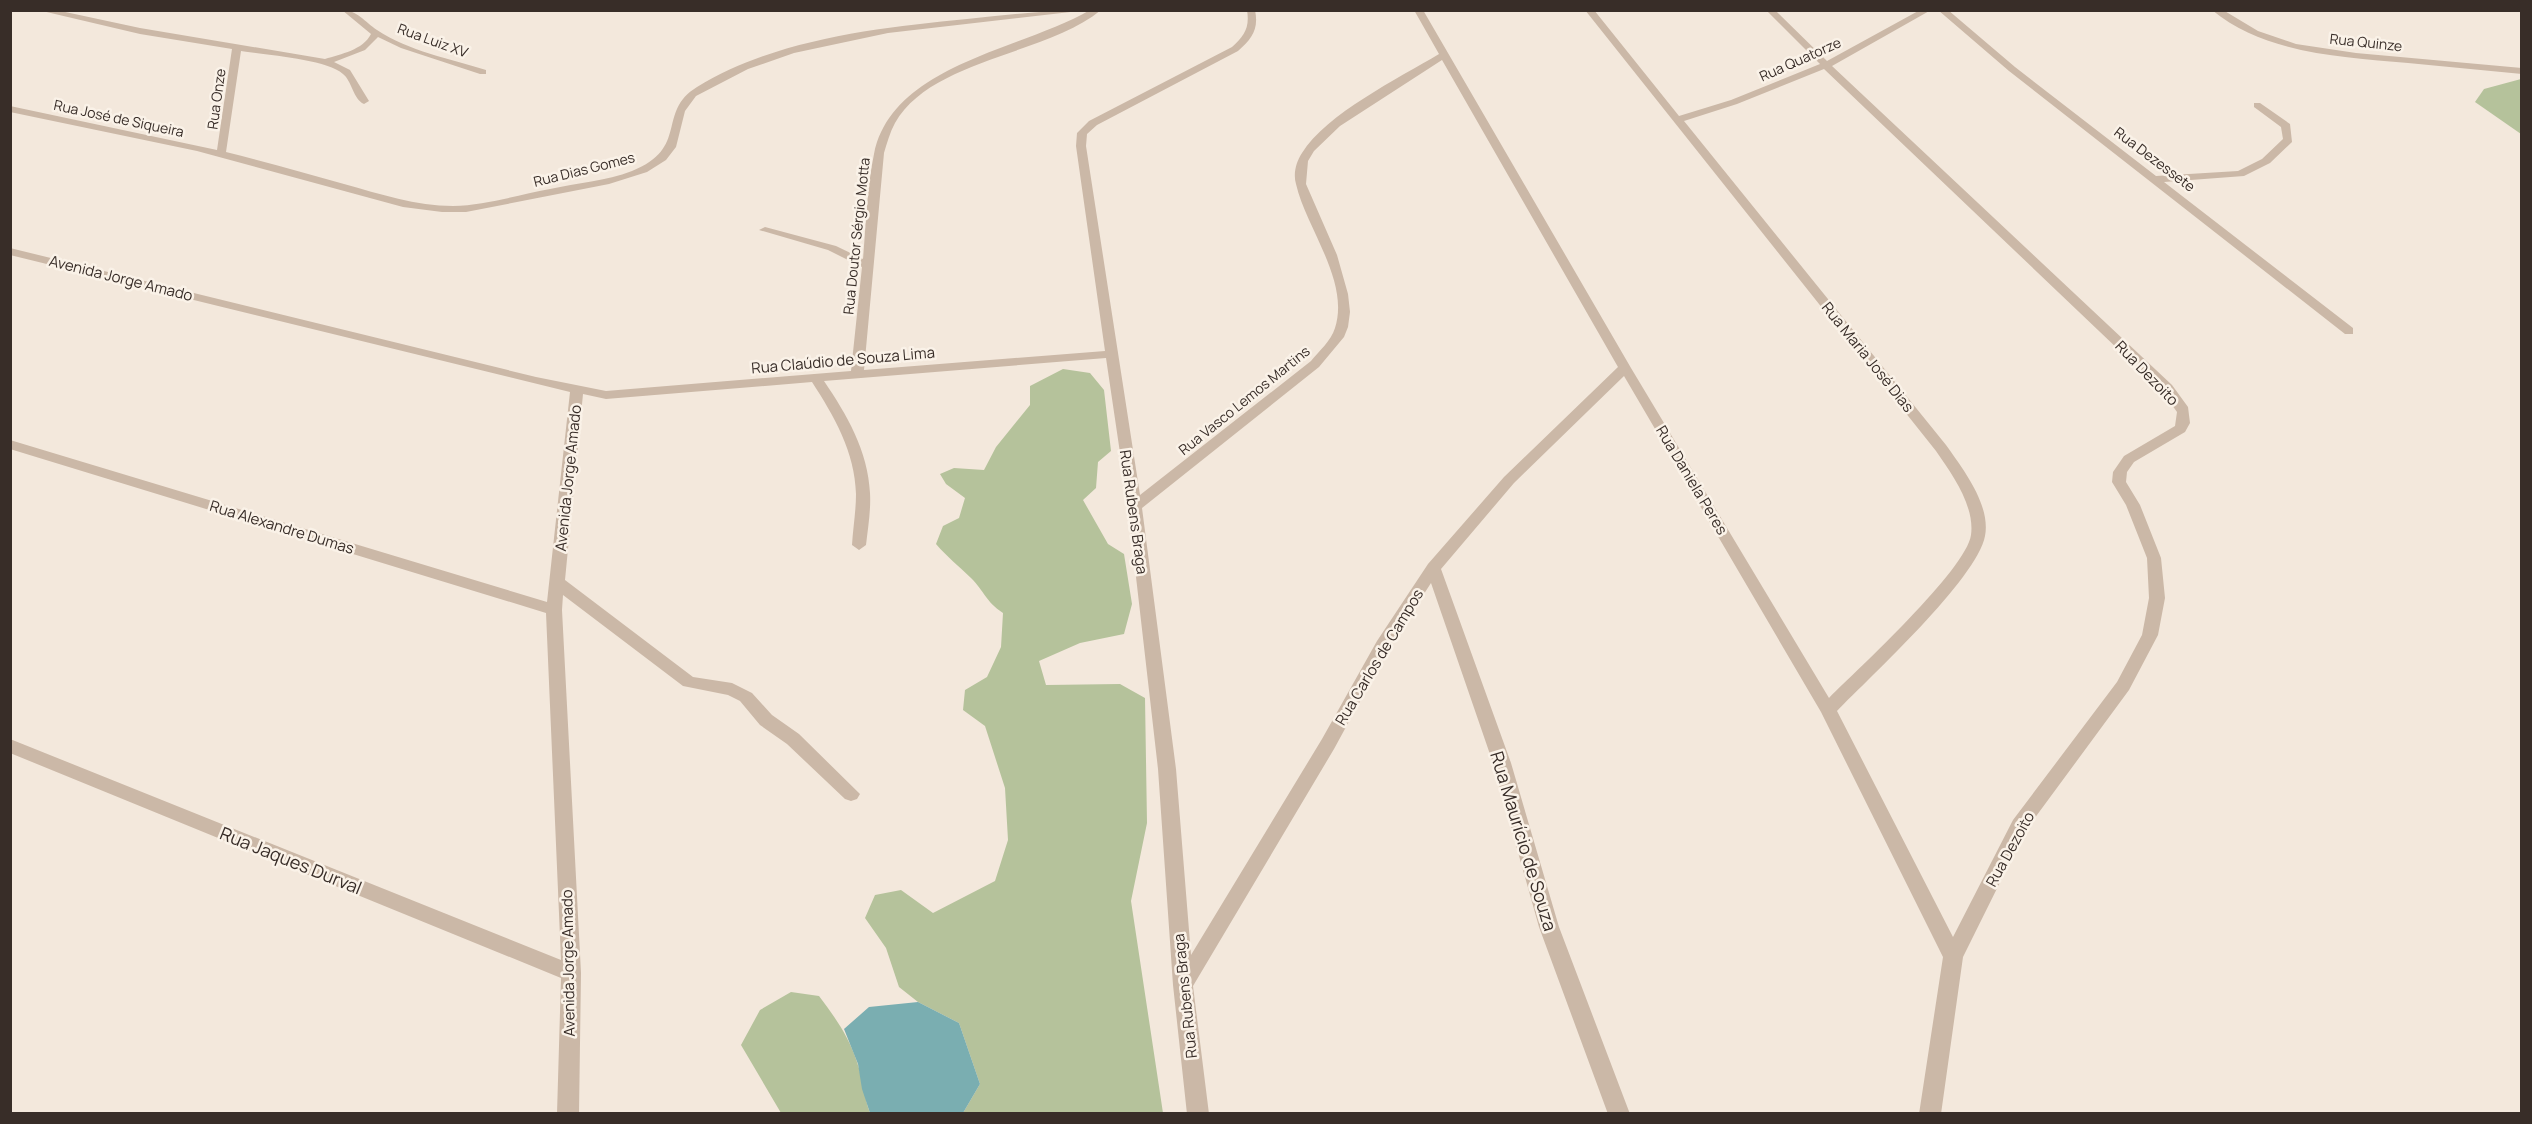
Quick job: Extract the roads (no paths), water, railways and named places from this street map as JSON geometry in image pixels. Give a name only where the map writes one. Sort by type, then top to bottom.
[{"type":"street","points":[[42,10],[326,62],[347,72],[364,101]]},
{"type":"street","name":"Rua Luiz XV","points":[[346,10],[376,33],[404,46],[483,72]]},
{"type":"street","name":"Rua Dias Gomes","points":[[221,154],[422,207],[454,209],[483,206],[628,175],[651,166],[665,155],[674,142],[677,117],[685,101],[723,77],[782,54],[814,45],[864,36],[1084,10]]},
{"type":"street","name":"Rua Doutor Sérgio Motta","points":[[857,376],[879,153],[891,120],[904,103],[937,80],[1097,10]]},
{"type":"street","name":"Rua Rubens Braga","points":[[1198,1113],[1183,985],[1167,770],[1135,507],[1081,146],[1082,133],[1114,110],[1235,49],[1251,35],[1254,23],[1251,10]]},
{"type":"street","name":"Rua Daniela Peres","points":[[1418,10],[1625,368],[1828,710],[1953,957]]},
{"type":"street","name":"Rua Maria José Dias","points":[[1589,10],[1941,448],[1964,482],[1975,511],[1979,537],[1969,557],[1941,593],[1828,710]]},
{"type":"street","name":"Rua Dezoito","points":[[1770,10],[2167,388],[2184,414],[2184,422],[2180,429],[2129,459],[2120,472],[2119,482],[2133,505],[2154,558],[2157,598],[2150,635],[2123,686],[2019,825],[1953,957],[1930,1113]]},
{"type":"street","name":"Rua Quatorze","points":[[1677,120],[1734,102],[1826,65],[1927,10]]},
{"type":"street","name":"Rua Dezessete","points":[[1942,10],[2058,105],[2157,179],[2349,331]]},
{"type":"street","name":"Rua Quinze","points":[[2216,10],[2256,33],[2294,46],[2356,56],[2522,71]]},
{"type":"street","points":[[326,62],[367,46],[374,40],[376,33]]},
{"type":"street","name":"Rua Onze","points":[[221,154],[237,47]]},
{"type":"street","name":"Rua Vasco Lemos Martins","points":[[1135,507],[1315,364],[1330,347],[1342,328],[1344,292],[1301,184],[1300,167],[1309,150],[1330,129],[1443,55]]},
{"type":"street","points":[[2157,179],[2240,174],[2266,161],[2288,140],[2286,126],[2257,105]]},
{"type":"street","name":"Rua José de Siqueira","points":[[10,109],[221,154]]},
{"type":"street","points":[[765,230],[832,248],[868,266]]},
{"type":"street","name":"Avenida Jorge Amado","points":[[10,250],[578,391],[554,610],[571,973],[568,1113]]},
{"type":"street","name":"Rua Claúdio de Souza Lima","points":[[578,391],[606,394],[857,376],[1111,354]]},
{"type":"street","name":"Rua Carlos de Campos","points":[[1183,985],[1328,744],[1383,645],[1433,568],[1509,480],[1625,368]]},
{"type":"street","points":[[816,379],[839,412],[855,449],[863,493],[859,545]]},
{"type":"street","name":"Rua Alexandre Dumas","points":[[10,444],[554,610]]},
{"type":"street","name":"Rua Maurício de Souza","points":[[1433,568],[1502,763],[1549,927],[1619,1113]]},
{"type":"street","points":[[557,582],[689,682],[732,689],[746,697],[766,720],[793,739],[851,794]]},
{"type":"street","name":"Rua Jaques Durval","points":[[10,746],[571,973]]},
{"type":"water","points":[[918,1002],[959,1023],[980,1084],[963,1113],[870,1113],[862,1089],[858,1064],[844,1029],[869,1007]]}]
